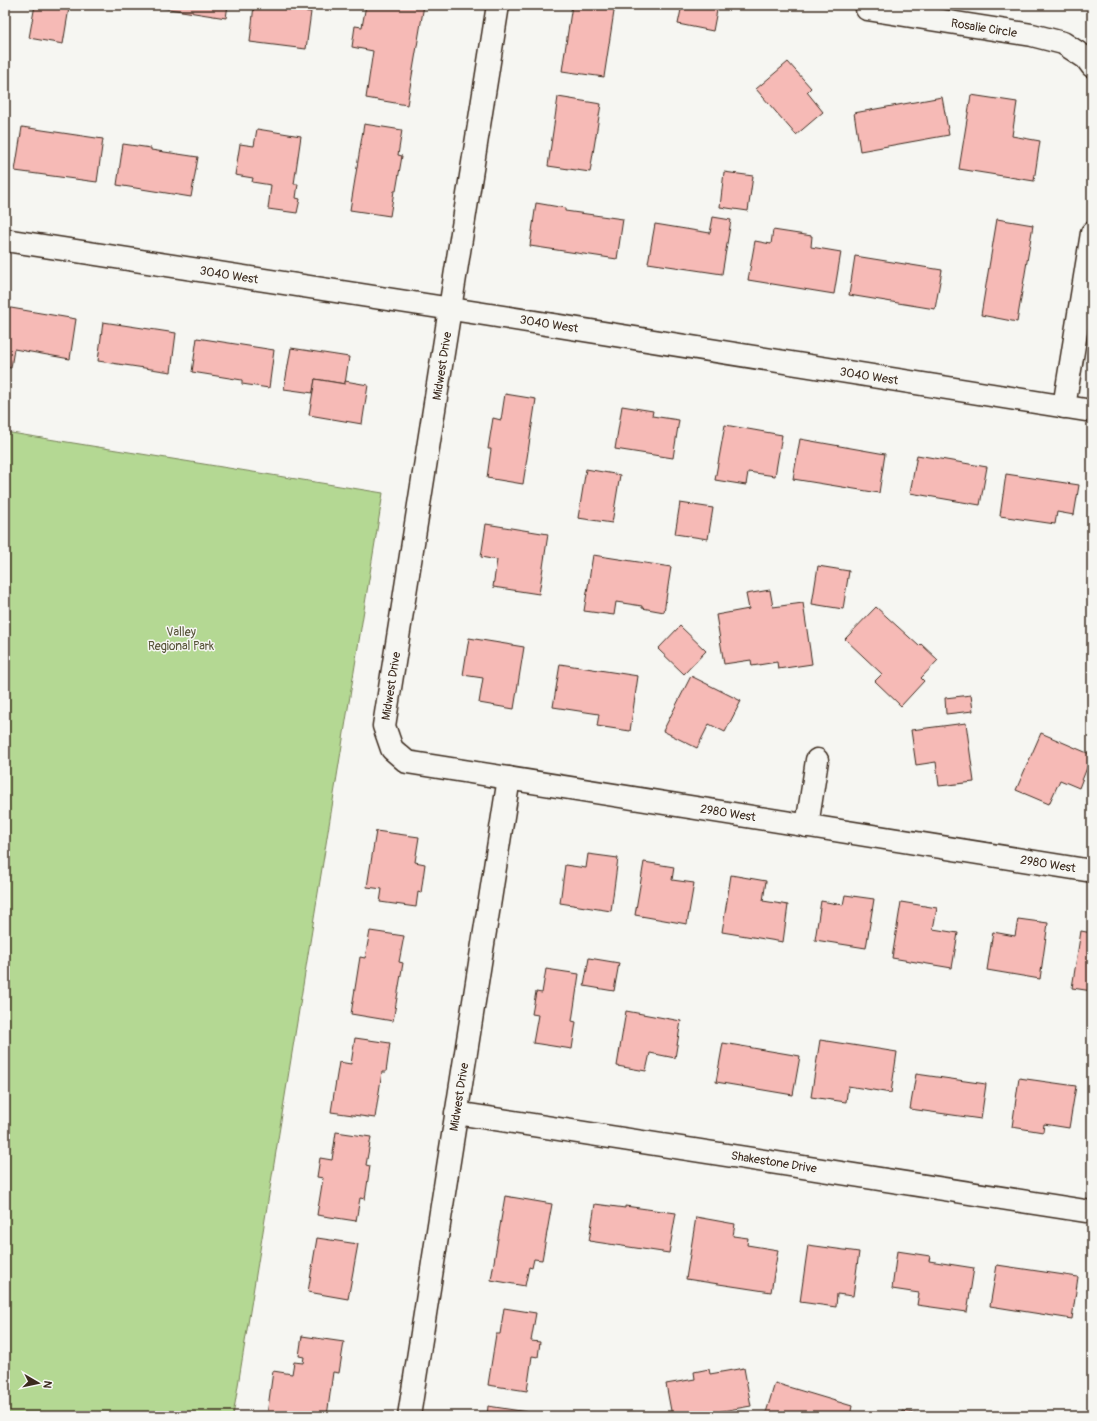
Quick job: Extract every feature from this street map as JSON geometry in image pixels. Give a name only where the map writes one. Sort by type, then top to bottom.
[{"type":"street","name":"Midwest Drive","points":[[384,726],[498,5]]},
{"type":"street","name":"Rosalie Circle","points":[[867,8],[1032,35],[1063,43],[1086,58],[1092,66]]},
{"type":"street","points":[[1064,407],[1092,233]]},
{"type":"street","name":"3040 West","points":[[5,240],[1092,411]]},
{"type":"street","name":"2980 West","points":[[384,726],[392,749],[407,762],[1092,871]]},
{"type":"street","points":[[807,826],[817,760]]},
{"type":"street","name":"Midwest Drive","points":[[409,1416],[508,778]]},
{"type":"street","name":"Shakestone Drive","points":[[456,1113],[1092,1212]]},
{"type":"green space","name":"Valley Regional Park","points":[[5,432],[383,493],[233,1416],[5,1416]]},
{"type":"building","points":[[35,5],[49,5],[69,8],[63,44],[29,38]]},
{"type":"building","points":[[144,5],[228,5],[226,18]]},
{"type":"building","points":[[254,5],[293,5],[292,10],[311,12],[306,49],[250,42]]},
{"type":"building","points":[[366,5],[424,5],[407,105],[366,98],[373,51],[352,47],[355,26],[362,27]]},
{"type":"building","points":[[572,5],[615,5],[604,77],[562,71]]},
{"type":"building","points":[[682,5],[718,5],[713,31],[678,24]]},
{"type":"building","points":[[788,62],[811,88],[807,92],[823,112],[796,135],[756,89]]},
{"type":"building","points":[[971,95],[1017,102],[1012,136],[1040,141],[1034,181],[959,169]]},
{"type":"building","points":[[558,97],[601,104],[590,172],[548,166]]},
{"type":"building","points":[[942,97],[949,135],[860,151],[854,113]]},
{"type":"building","points":[[364,124],[402,130],[398,155],[402,156],[390,216],[350,210]]},
{"type":"building","points":[[22,127],[103,139],[97,182],[15,171]]},
{"type":"building","points":[[257,129],[301,136],[294,184],[298,184],[296,198],[300,199],[297,213],[268,209],[271,185],[252,182],[253,178],[235,175],[240,144],[254,146]]},
{"type":"building","points":[[123,144],[198,157],[191,197],[117,185]]},
{"type":"building","points":[[724,172],[753,176],[748,211],[720,207]]},
{"type":"building","points":[[536,203],[565,208],[565,211],[623,219],[617,259],[530,246]]},
{"type":"building","points":[[713,217],[731,220],[722,274],[648,263],[655,224],[710,233]]},
{"type":"building","points":[[997,219],[1033,225],[1017,322],[981,315]]},
{"type":"building","points":[[773,230],[812,236],[811,247],[841,252],[834,294],[748,280],[755,241],[771,244]]},
{"type":"building","points":[[855,256],[942,270],[935,309],[849,295]]},
{"type":"building","points":[[5,307],[76,319],[70,359],[14,349],[11,368],[5,367]]},
{"type":"building","points":[[103,322],[176,333],[171,372],[98,361]]},
{"type":"building","points":[[197,338],[274,350],[269,388],[242,384],[242,380],[192,372]]},
{"type":"building","points":[[291,348],[349,357],[345,384],[315,379],[313,393],[284,389]]},
{"type":"building","points":[[315,379],[345,384],[345,381],[368,385],[362,424],[309,415]]},
{"type":"building","points":[[505,394],[536,399],[523,484],[487,478],[491,449],[488,449],[493,418],[501,420]]},
{"type":"building","points":[[622,406],[653,411],[652,416],[679,420],[673,458],[615,449]]},
{"type":"building","points":[[725,425],[782,435],[775,476],[748,472],[746,485],[715,480]]},
{"type":"building","points":[[800,439],[885,454],[879,493],[793,479]]},
{"type":"building","points":[[917,455],[987,467],[980,505],[910,493]]},
{"type":"building","points":[[586,469],[620,475],[612,523],[578,518]]},
{"type":"building","points":[[1006,474],[1079,485],[1074,515],[1057,512],[1055,524],[1000,516]]},
{"type":"building","points":[[680,503],[713,508],[708,539],[675,534]]},
{"type":"building","points":[[486,524],[548,534],[539,594],[493,587],[497,560],[481,557]]},
{"type":"building","points":[[593,555],[671,567],[664,612],[642,608],[642,606],[616,602],[614,615],[584,611]]},
{"type":"building","points":[[818,566],[849,571],[843,609],[812,604]]},
{"type":"building","points":[[770,590],[773,607],[803,603],[812,664],[778,669],[777,662],[752,666],[751,660],[724,664],[716,615],[749,609],[746,594]]},
{"type":"building","points":[[876,607],[919,646],[921,644],[938,660],[921,678],[924,681],[901,706],[875,681],[882,674],[845,639]]},
{"type":"building","points":[[680,626],[706,651],[684,674],[658,649]]},
{"type":"building","points":[[469,638],[524,647],[514,709],[479,703],[483,678],[463,675]]},
{"type":"building","points":[[560,664],[638,676],[630,731],[597,726],[599,714],[553,707]]},
{"type":"building","points":[[691,676],[741,701],[725,732],[709,724],[697,748],[663,731]]},
{"type":"building","points":[[971,695],[973,711],[946,714],[945,698]]},
{"type":"building","points":[[966,723],[974,782],[939,786],[936,762],[916,765],[911,730]]},
{"type":"building","points":[[1041,733],[1092,755],[1079,788],[1060,780],[1049,804],[1016,790]]},
{"type":"building","points":[[376,831],[419,837],[415,862],[425,864],[421,893],[418,892],[416,907],[380,902],[382,889],[367,887]]},
{"type":"building","points":[[588,854],[618,858],[611,911],[560,903],[565,865],[586,868]]},
{"type":"building","points":[[644,862],[674,867],[672,880],[694,883],[687,924],[635,915]]},
{"type":"building","points":[[731,875],[766,881],[763,901],[788,905],[783,942],[722,932]]},
{"type":"building","points":[[845,895],[874,899],[866,948],[815,940],[821,901],[843,905]]},
{"type":"building","points":[[901,902],[937,908],[933,929],[958,933],[952,968],[892,958]]},
{"type":"building","points":[[1018,919],[1048,923],[1040,979],[987,970],[993,932],[1015,936]]},
{"type":"building","points":[[370,931],[404,936],[399,962],[403,963],[393,1021],[351,1014],[360,957],[365,958]]},
{"type":"building","points":[[1081,931],[1092,933],[1092,991],[1072,988]]},
{"type":"building","points":[[589,958],[619,963],[614,991],[584,986]]},
{"type":"building","points":[[546,969],[579,974],[572,1021],[576,1022],[572,1049],[533,1043],[538,1015],[532,1014],[536,992],[542,993]]},
{"type":"building","points":[[626,1011],[681,1021],[675,1058],[650,1053],[646,1071],[617,1066]]},
{"type":"building","points":[[355,1038],[390,1043],[386,1072],[382,1072],[375,1118],[331,1112],[339,1062],[351,1064]]},
{"type":"building","points":[[820,1040],[897,1052],[891,1093],[848,1086],[846,1102],[811,1097]]},
{"type":"building","points":[[723,1043],[800,1056],[793,1095],[716,1082]]},
{"type":"building","points":[[916,1074],[986,1084],[981,1119],[910,1109]]},
{"type":"building","points":[[1019,1078],[1076,1086],[1069,1128],[1044,1124],[1043,1132],[1012,1127]]},
{"type":"building","points":[[336,1132],[371,1137],[366,1165],[370,1166],[365,1199],[360,1198],[356,1221],[317,1215],[323,1178],[317,1177],[320,1158],[332,1160]]},
{"type":"building","points":[[505,1196],[552,1204],[542,1260],[534,1259],[532,1268],[529,1267],[525,1286],[491,1280]]},
{"type":"building","points":[[595,1204],[625,1208],[625,1206],[676,1213],[669,1253],[589,1241]]},
{"type":"building","points":[[696,1217],[735,1224],[733,1236],[748,1238],[747,1245],[778,1250],[771,1292],[686,1279]]},
{"type":"building","points":[[317,1238],[358,1244],[348,1299],[308,1292]]},
{"type":"building","points":[[808,1245],[859,1252],[853,1296],[837,1294],[836,1307],[800,1302]]},
{"type":"building","points":[[897,1251],[930,1256],[929,1261],[974,1268],[967,1312],[917,1305],[919,1293],[892,1289]]},
{"type":"building","points":[[997,1265],[1078,1277],[1072,1319],[990,1306]]},
{"type":"building","points":[[504,1308],[536,1313],[531,1341],[540,1342],[538,1357],[532,1356],[527,1391],[488,1385],[496,1334],[500,1334]]},
{"type":"building","points":[[302,1336],[344,1342],[339,1373],[333,1372],[327,1416],[267,1415],[273,1371],[292,1374],[294,1362],[303,1363],[304,1357],[299,1356]]},
{"type":"building","points":[[744,1368],[751,1406],[693,1416],[672,1416],[666,1384],[695,1379],[694,1372],[709,1369],[710,1374]]},
{"type":"building","points":[[775,1383],[852,1406],[850,1416],[765,1416]]},
{"type":"building","points":[[488,1406],[527,1412],[526,1416],[487,1416]]},
{"type":"building","points":[[903,1411],[931,1416],[902,1416]]}]
